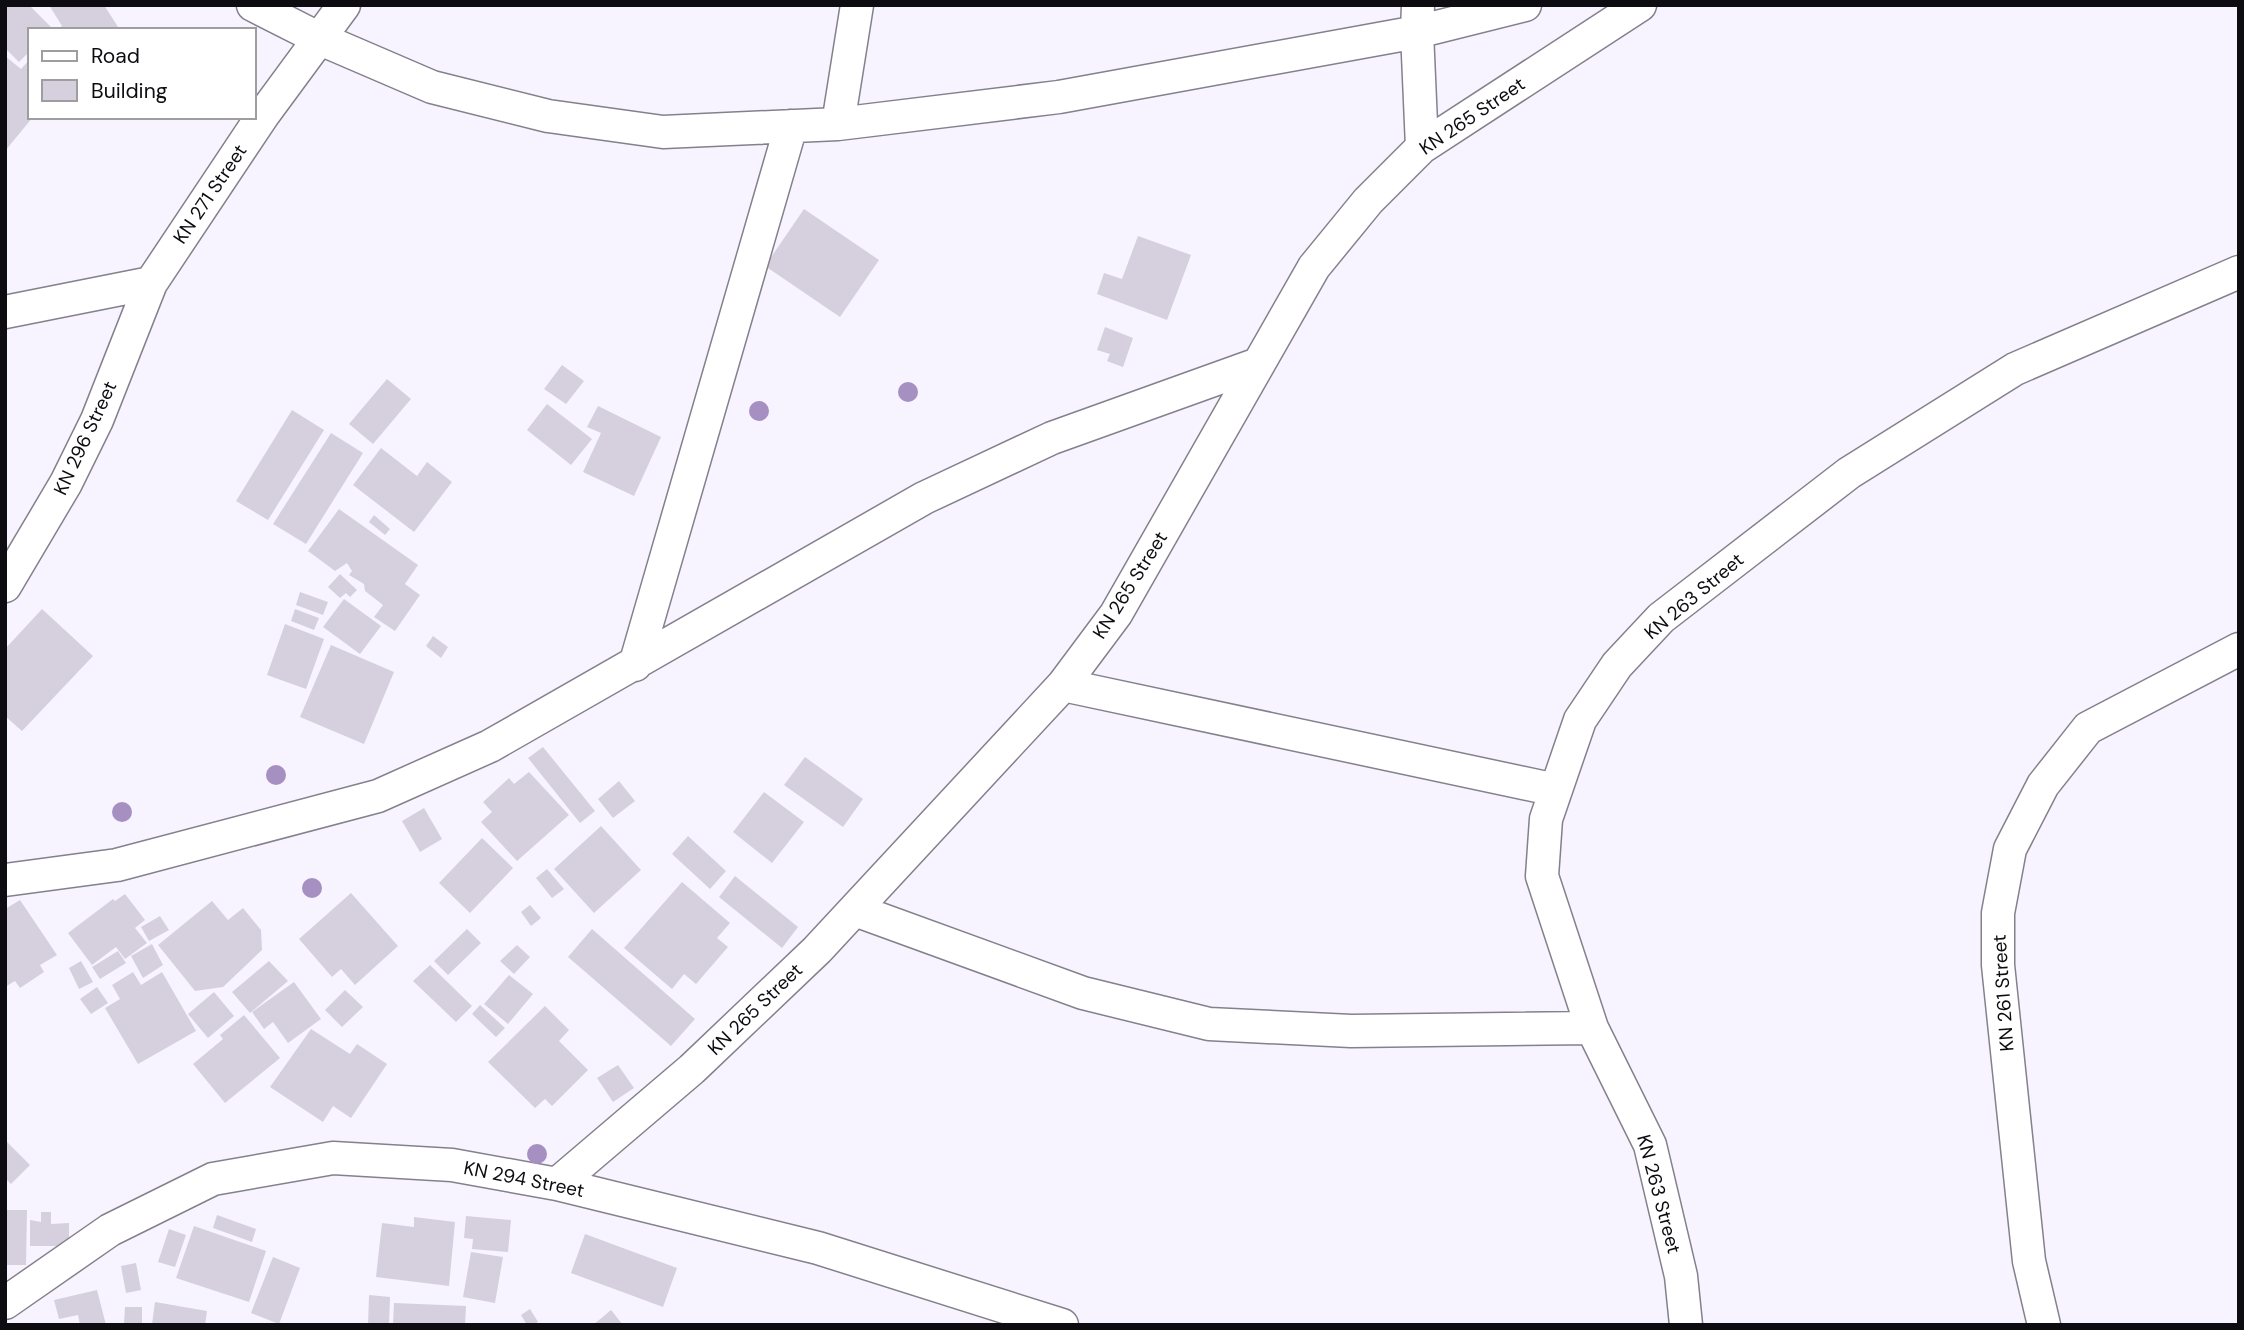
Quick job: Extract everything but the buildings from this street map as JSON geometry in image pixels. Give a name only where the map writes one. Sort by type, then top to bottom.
[{"type":"street","points":[[253,5],[318,38],[432,87],[548,116],[663,132],[838,124],[1059,97],[1418,18],[1525,5]]},
{"type":"street","name":"KN 271 Street","points":[[151,282],[263,115],[344,5]]},
{"type":"street","points":[[838,124],[857,5]]},
{"type":"street","name":"KN 265 Street","points":[[557,1184],[692,1069],[817,950],[1063,685],[1116,614],[1314,267],[1368,201],[1422,147],[1640,5]]},
{"type":"street","points":[[1418,18],[1422,147]]},
{"type":"street","points":[[635,665],[791,126]]},
{"type":"street","name":"KN 263 Street","points":[[1686,1325],[1681,1276],[1650,1145],[1592,1028],[1542,876],[1546,819],[1580,720],[1617,665],[1661,618],[1849,473],[2015,369],[2239,272]]},
{"type":"street","points":[[5,312],[151,282]]},
{"type":"street","name":"KN 296 Street","points":[[5,586],[66,483],[97,421],[151,282]]},
{"type":"street","points":[[5,880],[117,865],[378,796],[490,746],[923,498],[1052,438],[1258,364]]},
{"type":"street","name":"KN 261 Street","points":[[2044,1325],[2029,1261],[1998,965],[1998,913],[2010,849],[2043,785],[2088,728],[2239,649]]},
{"type":"street","points":[[1063,685],[1556,790]]},
{"type":"street","points":[[855,911],[1083,993],[1209,1024],[1351,1031],[1592,1028]]},
{"type":"street","name":"KN 294 Street","points":[[5,1303],[110,1230],[214,1179],[333,1158],[452,1165],[557,1184],[818,1248],[1062,1325]]}]
